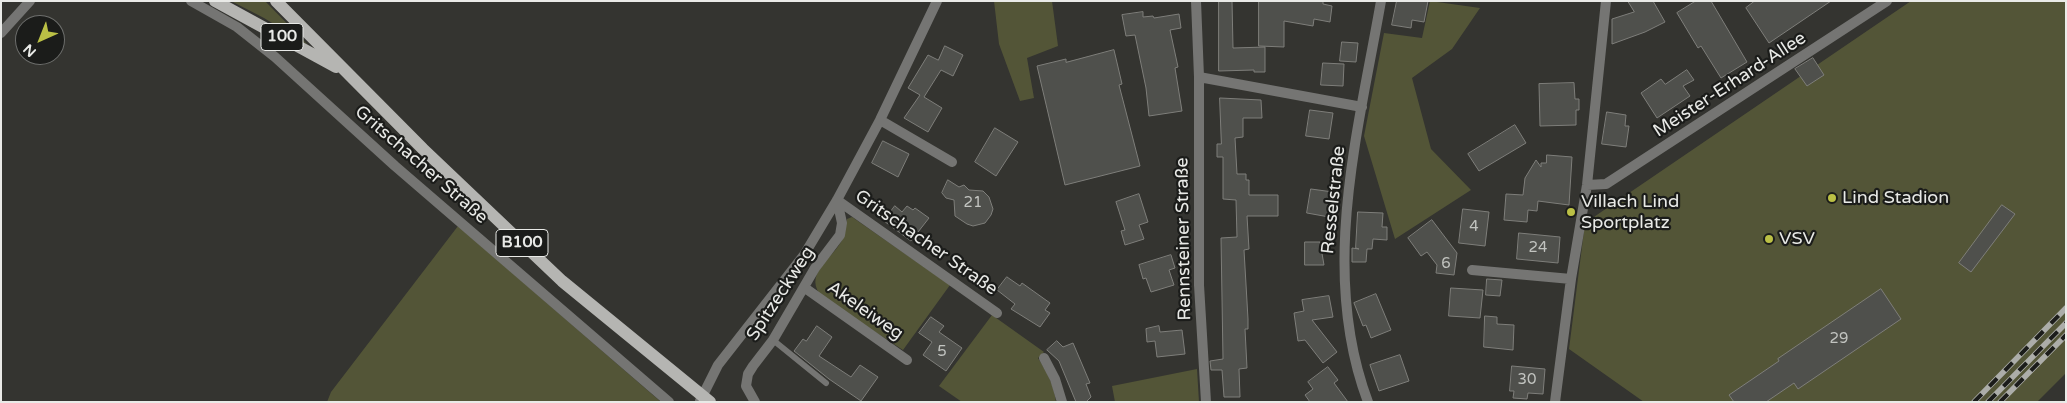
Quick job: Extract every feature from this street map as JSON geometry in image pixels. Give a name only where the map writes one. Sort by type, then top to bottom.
[{"type":"main road","name":"100","points":[[215,1],[349,74]]},
{"type":"main road","name":"B100","points":[[276,1],[423,149],[562,281],[710,402]]},
{"type":"street","points":[[1,33],[30,1]]},
{"type":"street","name":"Gritschacher Straße","points":[[191,1],[236,27],[276,57],[395,166],[670,402]]},
{"type":"street","name":"Gritschacher Straße","points":[[700,402],[718,365],[804,255],[837,200],[880,120],[937,1]]},
{"type":"street","name":"Rennsteiner Straße","points":[[1196,1],[1199,76],[1199,285],[1206,402]]},
{"type":"street","name":"Resselstraße","points":[[1368,402],[1353,352],[1346,306],[1344,268],[1345,222],[1362,107],[1381,1]]},
{"type":"street","points":[[1555,402],[1571,279],[1587,185],[1606,1]]},
{"type":"street","name":"Meister-Erhard-Allee","points":[[1587,185],[1606,184],[1884,2]]},
{"type":"street","points":[[1199,76],[1362,107]]},
{"type":"street","points":[[880,120],[952,162]]},
{"type":"street","name":"Gritschacher Straße","points":[[837,200],[997,313]]},
{"type":"street","name":"Spitzeckweg","points":[[755,402],[746,386],[748,374],[773,340],[815,268],[840,235],[842,223],[837,200]]},
{"type":"street","points":[[1472,270],[1571,279]]},
{"type":"street","name":"Akeleiweg","points":[[805,288],[907,360]]},
{"type":"street","points":[[1044,358],[1055,379],[1062,402]]},
{"type":"lane","points":[[773,340],[826,382]]},
{"type":"green space","points":[[231,1],[265,1],[308,45],[264,18]]},
{"type":"green space","points":[[994,1],[1052,1],[1058,46],[1027,58],[1034,98],[1020,101],[999,44]]},
{"type":"green space","points":[[1430,1],[1480,8],[1452,49],[1412,78],[1431,149],[1471,190],[1395,239],[1364,136],[1384,33],[1422,38]]},
{"type":"green space","name":"Lind Stadion","points":[[1911,1],[2066,1],[2066,373],[2037,402],[1644,402],[1569,349],[1585,223]]},
{"type":"green space","points":[[852,217],[950,285],[903,350],[823,298],[817,290],[815,282],[820,268],[841,242],[847,219]]},
{"type":"green space","points":[[458,226],[661,402],[327,402],[331,392]]},
{"type":"green space","points":[[992,315],[1044,352],[1038,358],[1050,379],[1056,402],[962,402],[939,386]]},
{"type":"green space","points":[[1197,369],[1199,402],[1115,402],[1112,386]]},
{"type":"building","points":[[1219,1],[1232,1],[1233,48],[1265,47],[1265,72],[1254,72],[1254,70],[1219,71]]},
{"type":"building","points":[[1259,1],[1323,1],[1323,4],[1332,6],[1330,22],[1314,19],[1313,26],[1284,21],[1284,47],[1259,46]]},
{"type":"building","points":[[1397,1],[1428,1],[1424,22],[1412,20],[1411,28],[1392,25]]},
{"type":"building","points":[[1628,1],[1653,1],[1665,22],[1645,32],[1612,44],[1612,19],[1634,12]]},
{"type":"building","points":[[1696,1],[1711,1],[1747,62],[1721,78],[1701,46],[1698,48],[1677,13]]},
{"type":"building","points":[[1755,1],[1831,1],[1769,43],[1746,8]]},
{"type":"building","points":[[1143,12],[1143,17],[1153,16],[1154,18],[1179,14],[1181,28],[1170,30],[1178,67],[1175,68],[1182,111],[1149,116],[1146,88],[1135,35],[1126,36],[1122,15]]},
{"type":"building","points":[[1342,42],[1358,43],[1356,62],[1340,61]]},
{"type":"building","points":[[945,46],[963,55],[953,76],[941,70],[924,97],[942,108],[928,132],[904,118],[920,95],[908,88],[928,55],[938,60]]},
{"type":"building","points":[[1114,50],[1122,84],[1119,85],[1140,166],[1065,185],[1037,66],[1066,59],[1066,62]]},
{"type":"building","points":[[1813,58],[1824,75],[1807,86],[1795,69]]},
{"type":"building","points":[[1323,63],[1344,64],[1343,86],[1321,85]]},
{"type":"building","points":[[1687,70],[1694,80],[1683,86],[1690,96],[1657,118],[1641,93],[1661,79],[1665,84]]},
{"type":"building","points":[[1574,83],[1575,99],[1579,99],[1579,110],[1576,110],[1576,125],[1540,126],[1539,84]]},
{"type":"building","points":[[1220,98],[1261,100],[1262,118],[1243,118],[1243,137],[1235,138],[1237,174],[1246,174],[1246,180],[1249,180],[1249,195],[1278,195],[1278,216],[1247,216],[1249,249],[1244,250],[1248,319],[1248,329],[1245,329],[1247,368],[1239,369],[1240,397],[1224,397],[1222,370],[1211,370],[1210,361],[1223,359],[1221,238],[1237,237],[1236,200],[1223,199],[1223,157],[1217,157],[1217,144],[1221,144]]},
{"type":"building","points":[[1310,110],[1333,113],[1329,139],[1306,136]]},
{"type":"building","points":[[1607,112],[1626,115],[1625,126],[1629,126],[1626,147],[1602,144]]},
{"type":"building","points":[[1515,125],[1526,143],[1479,171],[1468,154]]},
{"type":"building","points":[[995,128],[1018,142],[996,176],[975,162]]},
{"type":"building","points":[[883,141],[909,154],[898,177],[872,163]]},
{"type":"building","points":[[1547,155],[1572,157],[1569,205],[1538,201],[1537,211],[1528,210],[1527,222],[1504,220],[1506,194],[1523,195],[1525,178],[1536,160],[1541,167],[1541,163],[1546,163]]},
{"type":"building","points":[[948,180],[959,187],[964,185],[969,190],[983,191],[989,197],[993,209],[985,223],[973,226],[955,216],[954,200],[946,198],[942,193]]},
{"type":"building","points":[[1311,189],[1333,192],[1329,217],[1307,213]]},
{"type":"building","points":[[1139,194],[1148,222],[1139,225],[1144,239],[1125,245],[1121,231],[1125,230],[1116,202]]},
{"type":"building","points":[[2002,205],[2015,214],[1971,272],[1959,263]]},
{"type":"building","points":[[895,206],[902,212],[907,206],[913,210],[915,208],[929,218],[911,241],[884,221]]},
{"type":"building","points":[[1463,209],[1489,212],[1485,246],[1459,243]]},
{"type":"building","points":[[1358,212],[1383,213],[1382,227],[1387,227],[1387,240],[1373,239],[1372,249],[1367,249],[1366,262],[1352,262],[1352,248],[1359,249],[1356,248]]},
{"type":"building","points":[[1432,220],[1457,253],[1454,275],[1436,273],[1437,265],[1427,252],[1421,256],[1408,238]]},
{"type":"building","points":[[1519,233],[1560,237],[1558,263],[1517,259]]},
{"type":"building","points":[[1305,242],[1320,242],[1324,265],[1305,265]]},
{"type":"building","points":[[1171,255],[1175,268],[1169,270],[1174,285],[1151,292],[1146,278],[1143,279],[1139,265]]},
{"type":"building","points":[[1007,277],[1020,286],[1022,283],[1050,303],[1045,310],[1050,313],[1040,327],[1011,309],[1015,304],[997,290]]},
{"type":"building","points":[[1487,279],[1502,280],[1500,296],[1486,295]]},
{"type":"building","points":[[1451,288],[1483,290],[1480,318],[1449,316]]},
{"type":"building","points":[[1881,289],[1901,319],[1798,389],[1794,383],[1766,402],[1734,402],[1729,395],[1779,361],[1778,359]]},
{"type":"building","points":[[1376,294],[1391,330],[1371,338],[1366,325],[1363,326],[1354,303]]},
{"type":"building","points":[[1329,296],[1333,317],[1312,320],[1337,352],[1323,363],[1305,340],[1298,341],[1294,313],[1304,311],[1302,300]]},
{"type":"building","points":[[1485,316],[1497,317],[1497,324],[1514,325],[1513,350],[1484,347]]},
{"type":"building","points":[[931,317],[944,326],[939,332],[962,348],[946,371],[923,355],[932,342],[919,333]]},
{"type":"building","points":[[817,326],[832,337],[819,356],[851,377],[860,365],[878,377],[861,401],[829,379],[794,351],[803,339],[806,341]]},
{"type":"building","points":[[1159,326],[1160,332],[1182,330],[1185,354],[1157,357],[1155,341],[1147,342],[1146,329]]},
{"type":"building","points":[[1057,341],[1063,347],[1073,343],[1090,383],[1086,384],[1091,397],[1086,402],[1076,402],[1059,361],[1047,350]]},
{"type":"building","points":[[1400,355],[1409,381],[1379,391],[1370,365]]},
{"type":"building","points":[[1512,366],[1545,369],[1543,394],[1528,393],[1527,399],[1513,398],[1514,391],[1510,391]]},
{"type":"building","points":[[1328,367],[1338,380],[1334,383],[1348,402],[1310,402],[1305,395],[1313,389],[1308,382]]},
{"type":"railway","points":[[1974,402],[2066,308]]},
{"type":"railway","points":[[1988,402],[2066,323]]},
{"type":"railway","points":[[2000,402],[2066,335]]},
{"type":"place","name":"Lind Stadion","points":[[1832,198]]},
{"type":"place","name":"Villach Lind Sportplatz","points":[[1571,212]]},
{"type":"place","name":"VSV","points":[[1769,239]]}]
